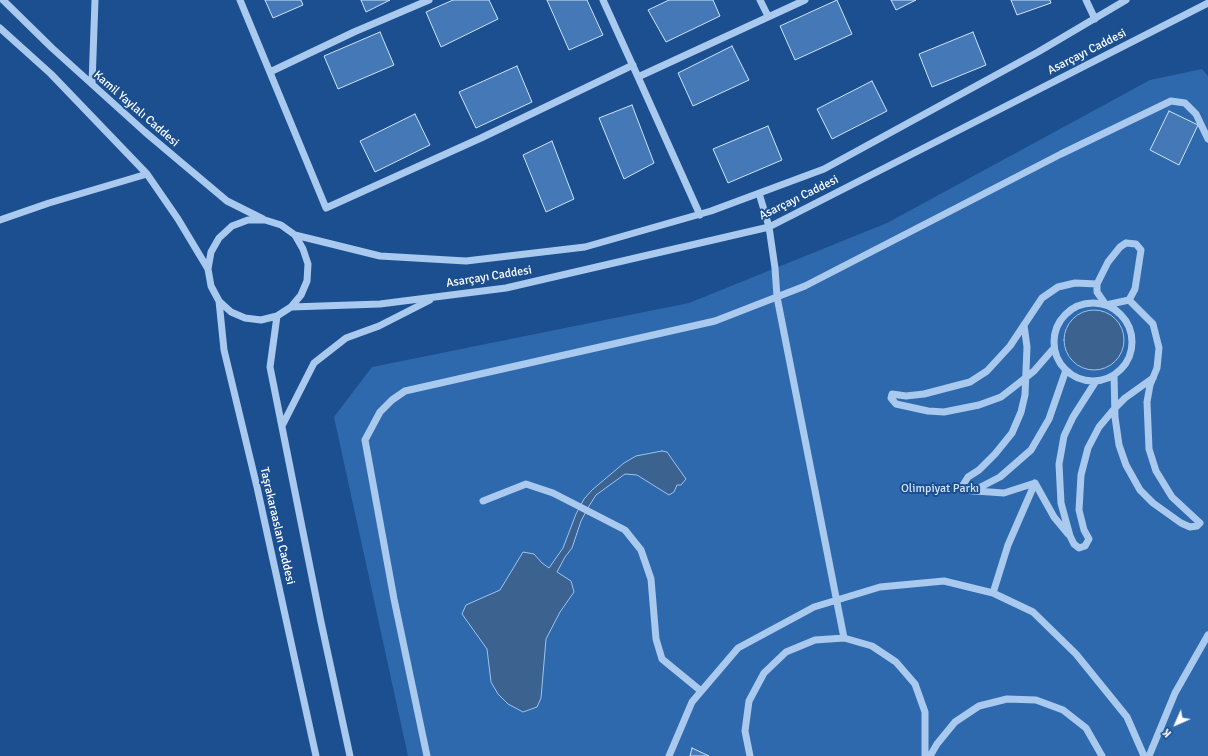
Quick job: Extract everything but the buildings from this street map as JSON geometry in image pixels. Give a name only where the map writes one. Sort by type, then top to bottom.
[{"type":"street","name":"Kamil Yaylalı Caddesi","points":[[3,0],[52,48],[92,84],[227,201],[265,220]]},
{"type":"street","points":[[92,84],[95,0]]},
{"type":"street","points":[[240,0],[326,208],[481,138],[633,65]]},
{"type":"street","points":[[270,72],[354,32],[429,0]]},
{"type":"street","points":[[603,0],[700,214]]},
{"type":"street","points":[[760,0],[768,16]]},
{"type":"street","points":[[638,76],[805,0]]},
{"type":"street","points":[[1086,0],[1095,19]]},
{"type":"street","name":"Asarçayı Caddesi","points":[[295,235],[380,256],[466,260],[585,247],[700,214],[824,169],[1095,19],[1126,0]]},
{"type":"street","name":"Asarçayı Caddesi","points":[[291,307],[380,304],[506,288],[769,227],[1208,3]]},
{"type":"street","points":[[0,28],[51,74],[147,174],[178,219],[208,269]]},
{"type":"street","points":[[427,756],[394,599],[364,440],[380,412],[392,400],[405,391],[714,320],[777,297],[805,286],[1054,158],[1171,101],[1185,103],[1196,114],[1208,139]]},
{"type":"street","points":[[0,220],[49,202],[147,174]]},
{"type":"street","points":[[759,193],[769,227],[775,268],[777,297],[844,638]]},
{"type":"street","points":[[248,220],[265,220],[281,225],[295,235],[303,249],[308,264],[307,281],[301,295],[291,307],[277,316],[261,320],[245,318],[231,312],[219,301],[210,286],[208,269],[211,252],[219,238],[232,226],[248,220]]},
{"type":"street","points":[[1126,243],[1136,244],[1141,250],[1135,290],[1129,300],[1106,305],[1097,292],[1097,284],[1108,262],[1120,247],[1126,243]]},
{"type":"street","points":[[1054,348],[1034,371],[1000,397],[979,405],[944,412],[914,409],[896,404],[891,398],[892,394],[906,396],[924,394],[970,382],[987,371],[1010,346],[1042,298],[1058,287],[1075,284],[1097,284]]},
{"type":"street","points":[[282,426],[314,363],[346,338],[379,326],[435,297]]},
{"type":"street","points":[[1114,375],[1115,408],[1119,445],[1126,465],[1140,490],[1153,503],[1181,523],[1190,527],[1197,526],[1200,523],[1172,497],[1156,471],[1149,449],[1147,402],[1160,348],[1153,324],[1129,300]]},
{"type":"street","name":"Taşrakaraaslan Caddesi","points":[[219,301],[224,350],[257,487],[316,756]]},
{"type":"street","points":[[1093,302],[1106,305],[1118,312],[1127,322],[1132,335],[1132,349],[1127,362],[1114,375],[1106,380],[1096,381],[1079,379],[1060,364],[1053,341],[1055,329],[1061,318],[1070,309],[1081,304],[1093,302]]},
{"type":"street","name":"Taşrakaraaslan Caddesi","points":[[277,316],[270,367],[350,756]]},
{"type":"street","points":[[1024,325],[1027,347],[1025,395],[1021,412],[1015,426],[995,454],[979,470],[968,477],[963,485],[964,489],[1004,493],[1035,483]]},
{"type":"street","points":[[973,490],[1000,477],[1031,450],[1049,419],[1066,370]]},
{"type":"street","points":[[1096,381],[1073,417],[1064,436],[1059,464],[1062,503],[1070,536],[1078,548],[1085,546],[1089,539],[1079,510],[1081,475],[1088,448],[1098,427],[1115,408],[1125,398],[1153,378]]},
{"type":"street","points":[[992,593],[1008,546],[1035,483]]},
{"type":"street","points":[[1035,483],[1054,517],[1070,536]]},
{"type":"street","points":[[483,501],[526,484],[553,493],[625,530],[641,550],[651,579],[656,639],[662,659],[701,691]]},
{"type":"street","points":[[670,756],[692,702],[738,648],[814,607],[880,587],[944,581],[992,593],[1033,612],[1076,654],[1127,717],[1144,756]]},
{"type":"street","points":[[1149,756],[1174,694],[1208,635]]},
{"type":"street","points":[[750,756],[745,731],[749,701],[764,673],[786,652],[815,640],[844,638],[872,646],[896,662],[915,684],[925,712],[925,756]]},
{"type":"street","points":[[930,756],[937,744],[955,722],[980,706],[1007,698],[1036,700],[1063,710],[1086,728],[1102,756]]},
{"type":"green space","name":"Olimpiyat Parkı","points":[[1202,69],[1208,76],[1208,756],[408,756],[334,417],[372,367],[689,303],[887,223],[1150,80]]},
{"type":"shaded area","points":[[1088,310],[1100,310],[1111,315],[1119,323],[1124,334],[1122,352],[1111,365],[1100,370],[1088,370],[1077,365],[1069,357],[1064,346],[1064,334],[1069,323],[1077,315]]},
{"type":"shaded area","points":[[662,451],[667,452],[686,479],[681,485],[677,485],[674,492],[669,495],[637,475],[625,474],[596,495],[581,521],[572,548],[557,572],[571,581],[574,592],[560,612],[546,639],[541,698],[537,707],[523,712],[508,704],[498,694],[491,682],[487,649],[462,614],[466,605],[500,590],[523,552],[534,554],[549,568],[563,548],[576,514],[584,499],[592,490],[624,463],[636,456]]}]
